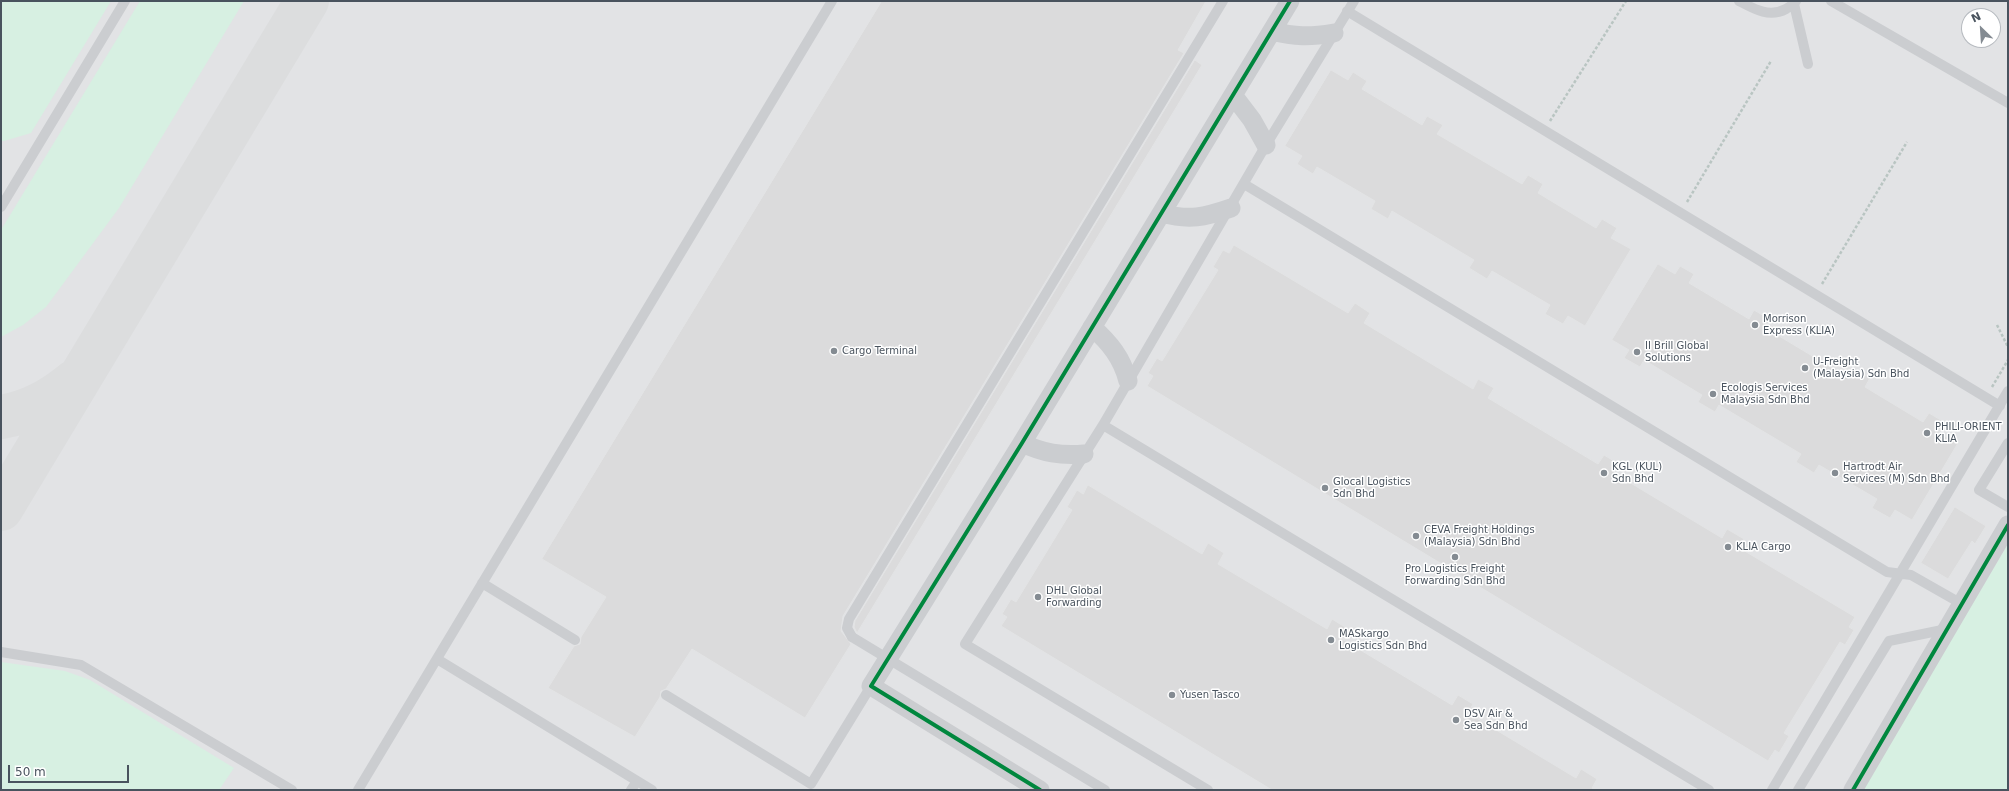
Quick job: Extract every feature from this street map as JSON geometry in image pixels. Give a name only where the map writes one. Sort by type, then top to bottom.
[{"type":"street","points":[[1040,790],[871,686],[1022,443],[1290,1]]},
{"type":"street","points":[[1272,31],[1292,36],[1311,37],[1334,33]]},
{"type":"street","points":[[1233,95],[1252,120],[1266,144]]},
{"type":"street","points":[[1162,213],[1178,218],[1194,218],[1212,215],[1230,208]]},
{"type":"street","points":[[1092,327],[1114,349],[1124,365],[1128,381]]},
{"type":"street","points":[[1022,443],[1035,450],[1052,454],[1084,454]]},
{"type":"street","points":[[1853,790],[2008,524]]},
{"type":"lane","points":[[1,207],[125,1]]},
{"type":"lane","points":[[358,790],[832,1]]},
{"type":"lane","points":[[1105,790],[852,637],[847,628],[849,618],[1222,1]]},
{"type":"lane","points":[[1208,790],[965,644],[1103,425],[1266,144],[1354,1]]},
{"type":"lane","points":[[1739,1],[1760,12],[1772,13],[1782,12],[1795,2],[1808,64]]},
{"type":"lane","points":[[1832,1],[2008,103]]},
{"type":"lane","points":[[1348,11],[2000,406]]},
{"type":"lane","points":[[1244,184],[1881,568],[1888,572],[1911,575],[1962,604]]},
{"type":"lane","points":[[1772,790],[2008,391]]},
{"type":"lane","points":[[1103,425],[1709,790]]},
{"type":"lane","points":[[2008,443],[1979,490],[2008,507]]},
{"type":"lane","points":[[482,583],[575,640]]},
{"type":"lane","points":[[1798,790],[1889,641],[1947,629]]},
{"type":"lane","points":[[1,652],[81,665],[292,790]]},
{"type":"lane","points":[[437,659],[652,790]]},
{"type":"lane","points":[[666,695],[812,784],[871,686]]},
{"type":"lane","points":[[632,790],[637,781]]},
{"type":"path","points":[[1544,130],[1626,1]]},
{"type":"path","points":[[1681,213],[1771,61]]},
{"type":"path","points":[[1815,294],[1907,142]]},
{"type":"path","points":[[1997,325],[2008,346]]},
{"type":"path","points":[[1986,398],[2008,360]]},
{"type":"shaded area","points":[[1,1],[2008,1],[2008,790],[1,790]]},
{"type":"green space","points":[[1,1],[111,1],[31,133],[4,141],[1,141]]},
{"type":"green space","points":[[140,1],[244,1],[119,208],[46,307],[23,325],[1,337],[1,230]]},
{"type":"green space","points":[[2008,544],[2008,790],[1861,790]]},
{"type":"green space","points":[[1,662],[65,671],[90,680],[234,768],[219,790],[1,790]]},
{"type":"building","name":"Cargo Terminal","points":[[882,1],[1206,1],[1178,50],[1184,53],[843,616],[841,631],[851,644],[805,718],[692,649],[666,689],[661,691],[660,697],[635,737],[548,688],[574,646],[580,644],[581,637],[606,597],[542,559]]},
{"type":"building","points":[[1195,60],[1202,65],[857,633],[854,627],[855,621]]},
{"type":"building","points":[[1331,70],[1348,80],[1353,72],[1367,81],[1362,89],[1422,125],[1427,116],[1443,125],[1437,134],[1522,184],[1528,175],[1543,184],[1538,193],[1596,228],[1602,219],[1617,228],[1611,238],[1631,249],[1585,326],[1568,316],[1563,324],[1545,314],[1550,305],[1492,271],[1487,279],[1469,268],[1474,260],[1392,211],[1388,219],[1371,209],[1375,201],[1317,167],[1313,174],[1297,164],[1302,156],[1285,146]]},
{"type":"building","points":[[1234,245],[1348,313],[1355,303],[1370,313],[1364,323],[1473,389],[1478,379],[1494,388],[1488,398],[1598,464],[1604,455],[1619,464],[1614,473],[1722,538],[1727,529],[1744,539],[1738,547],[1855,617],[1849,627],[1854,630],[1845,645],[1840,642],[1784,733],[1789,736],[1779,753],[1775,750],[1768,761],[1147,386],[1153,376],[1148,373],[1157,358],[1162,361],[1218,270],[1213,267],[1223,250],[1229,253]]},
{"type":"building","points":[[1658,264],[1675,274],[1680,266],[1694,274],[1689,283],[1749,319],[1754,310],[1769,319],[1764,327],[1849,378],[1854,369],[1870,378],[1865,387],[1923,422],[1929,413],[1944,422],[1938,432],[1958,443],[1912,520],[1895,510],[1890,518],[1872,508],[1877,499],[1819,465],[1814,473],[1796,462],[1801,454],[1719,405],[1715,412],[1698,402],[1702,395],[1644,360],[1640,367],[1624,358],[1629,350],[1612,340]]},
{"type":"building","points":[[1088,485],[1202,554],[1208,543],[1224,553],[1218,564],[1327,629],[1332,619],[1348,629],[1342,639],[1452,705],[1458,695],[1473,704],[1468,713],[1576,778],[1581,769],[1597,779],[1592,788],[1596,790],[1272,790],[1001,626],[1007,617],[1002,614],[1011,599],[1016,602],[1072,510],[1067,507],[1077,490],[1083,494]]},
{"type":"building","points":[[1955,507],[1986,526],[1975,544],[1972,541],[1948,579],[1921,563]]},
{"type":"taxiway","points":[[1,509],[307,1]]},
{"type":"taxiway","points":[[1,417],[22,412],[40,404],[58,394],[75,381]]},
{"type":"cycle path","points":[[1040,790],[871,686],[1022,443],[1290,1]]},
{"type":"cycle path","points":[[1853,790],[2008,525]]},
{"type":"place","name":"Morrison Express (KLIA)","points":[[1755,325]]},
{"type":"place","name":"Cargo Terminal","points":[[834,351]]},
{"type":"place","name":"II Brill Global Solutions","points":[[1637,352]]},
{"type":"place","name":"U-Freight (Malaysia) Sdn Bhd","points":[[1805,368]]},
{"type":"place","name":"Ecologis Services Malaysia Sdn Bhd","points":[[1713,394]]},
{"type":"place","name":"PHILI-ORIENT KLIA","points":[[1927,433]]},
{"type":"place","name":"KGL (KUL) Sdn Bhd","points":[[1604,473]]},
{"type":"place","name":"Hartrodt Air Services (M) Sdn Bhd","points":[[1835,473]]},
{"type":"place","name":"Glocal Logistics Sdn Bhd","points":[[1325,488]]},
{"type":"place","name":"CEVA Freight Holdings (Malaysia) Sdn Bhd","points":[[1416,536]]},
{"type":"place","name":"KLIA Cargo","points":[[1728,547]]},
{"type":"place","name":"Pro Logistics Freight Forwarding Sdn Bhd","points":[[1455,557]]},
{"type":"place","name":"DHL Global Forwarding","points":[[1038,597]]},
{"type":"place","name":"MASkargo Logistics Sdn Bhd","points":[[1331,640]]},
{"type":"place","name":"Yusen Tasco","points":[[1172,695]]},
{"type":"place","name":"DSV Air & Sea Sdn Bhd","points":[[1456,720]]}]
